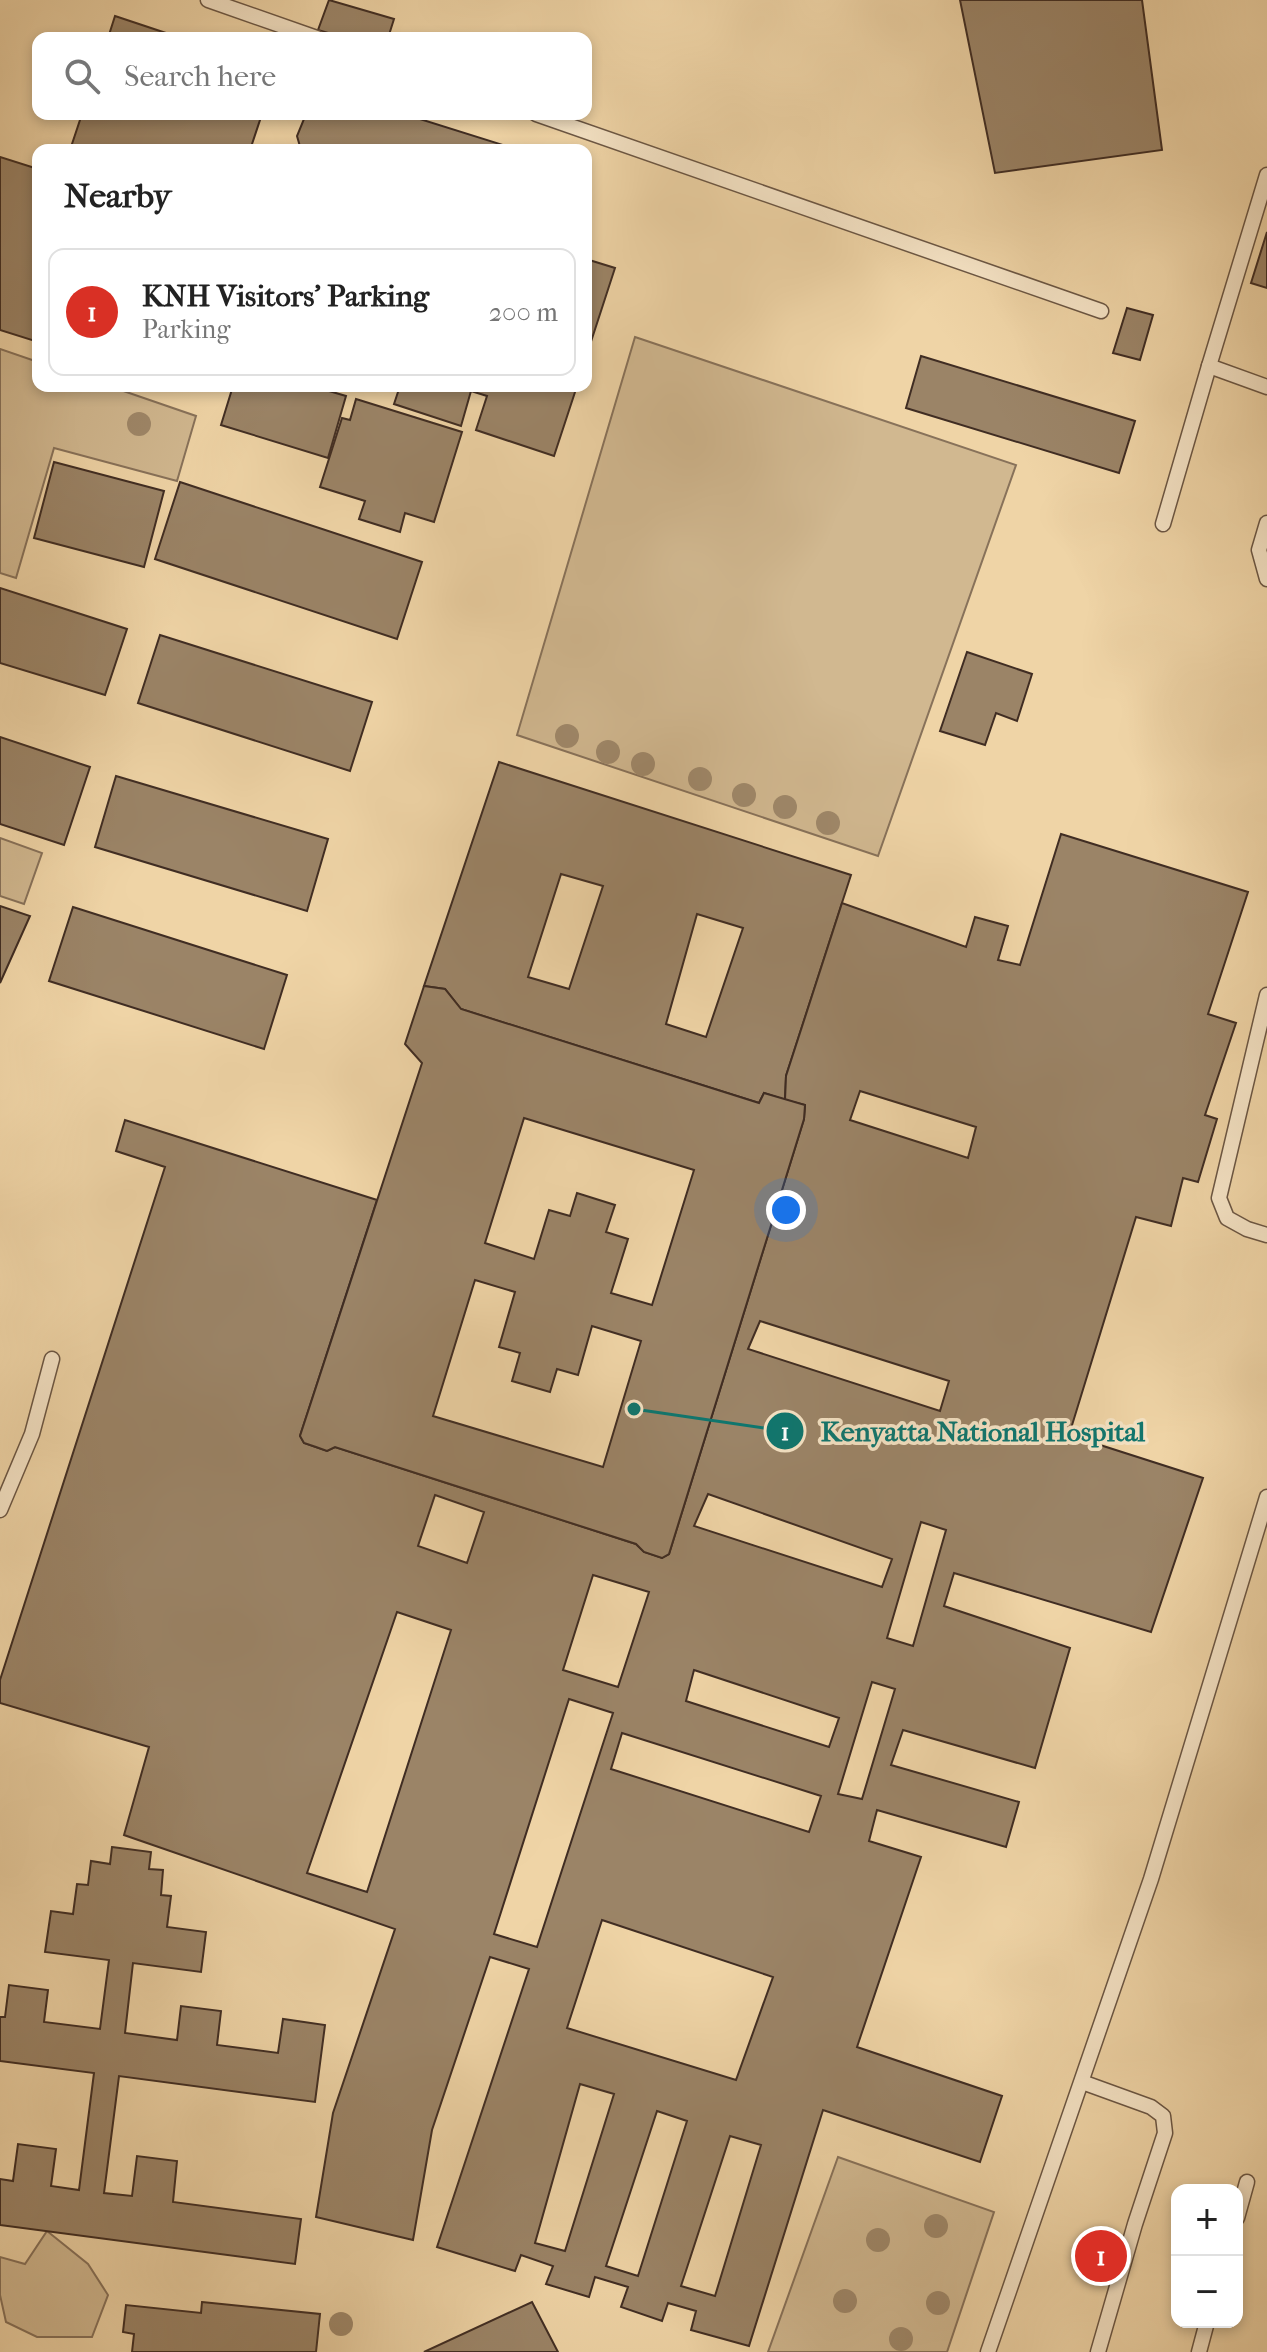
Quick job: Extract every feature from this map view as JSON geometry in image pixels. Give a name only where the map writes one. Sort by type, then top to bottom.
[{"type":"lane","points":[[216,1],[301,32]]},
{"type":"lane","points":[[553,120],[1101,311]]},
{"type":"lane","points":[[1163,524],[1267,175]]},
{"type":"lane","points":[[1209,366],[1267,387]]},
{"type":"lane","points":[[1267,523],[1259,550],[1267,579]]},
{"type":"lane","points":[[1267,995],[1219,1198],[1227,1218],[1267,1235]]},
{"type":"lane","points":[[0,1510],[32,1434],[52,1359]]},
{"type":"lane","points":[[988,2352],[1151,1879],[1267,1497]]},
{"type":"lane","points":[[1082,2082],[1151,2107],[1163,2116],[1165,2133],[1098,2352]]},
{"type":"lane","points":[[1243,2196],[1247,2182]]},
{"type":"lane","points":[[1199,2352],[1205,2328]]},
{"type":"shaded area","points":[[635,337],[1016,465],[878,856],[517,735]]},
{"type":"shaded area","points":[[0,349],[32,360],[32,392],[126,392],[196,416],[177,481],[54,448],[16,578],[0,573]]},
{"type":"shaded area","points":[[0,838],[42,853],[24,904],[0,896]]},
{"type":"shaded area","points":[[838,2157],[994,2212],[947,2352],[768,2352]]},
{"type":"shaded area","points":[[47,2231],[88,2264],[108,2295],[92,2337],[37,2337],[6,2322],[0,2295],[0,2257],[25,2264]]},
{"type":"building","points":[[329,0],[394,19],[390,32],[318,30]]},
{"type":"building","points":[[960,0],[1142,0],[1162,150],[995,173]]},
{"type":"building","points":[[115,16],[163,32],[110,32]]},
{"type":"building","points":[[80,120],[260,120],[252,144],[72,144]]},
{"type":"building","points":[[304,120],[423,120],[500,144],[299,144],[297,136]]},
{"type":"building","points":[[0,157],[32,167],[32,340],[0,330]]},
{"type":"building","points":[[1267,232],[1267,288],[1251,283]]},
{"type":"building","points":[[592,261],[615,268],[592,339]]},
{"type":"building","points":[[1127,308],[1153,315],[1140,360],[1113,353]]},
{"type":"building","points":[[921,356],[1135,421],[1119,473],[906,408]]},
{"type":"building","points":[[231,392],[332,392],[346,396],[328,458],[221,425]]},
{"type":"building","points":[[398,392],[471,392],[461,426],[394,404]]},
{"type":"building","points":[[474,392],[575,392],[554,456],[476,430],[487,396]]},
{"type":"building","points":[[356,399],[462,432],[434,522],[405,513],[400,532],[359,519],[365,501],[320,487],[342,418],[350,420]]},
{"type":"building","points":[[54,462],[164,491],[144,567],[34,538]]},
{"type":"building","points":[[180,482],[422,562],[397,639],[155,559]]},
{"type":"building","points":[[0,588],[127,629],[105,695],[0,663]]},
{"type":"building","points":[[160,635],[372,702],[350,771],[138,703]]},
{"type":"building","points":[[967,652],[1032,674],[1017,721],[996,713],[985,745],[940,731]]},
{"type":"building","points":[[0,737],[90,767],[64,845],[0,824]]},
{"type":"building","points":[[499,762],[851,875],[786,1076],[785,1100],[764,1093],[759,1103],[461,1009],[445,989],[424,986]],"holes":[[[561,874],[603,886],[569,989],[528,977]],[[697,914],[743,928],[706,1037],[666,1024]]]},
{"type":"building","points":[[116,776],[328,839],[307,911],[95,847]]},
{"type":"building","points":[[1061,834],[1248,892],[1208,1014],[1236,1023],[1205,1115],[1217,1119],[1198,1182],[1183,1178],[1171,1226],[1136,1217],[1069,1435],[1203,1478],[1151,1632],[954,1573],[944,1606],[1070,1648],[1035,1768],[903,1730],[891,1765],[1019,1802],[1006,1847],[877,1810],[869,1841],[921,1857],[857,2047],[1002,2096],[980,2162],[823,2110],[749,2346],[691,2330],[696,2311],[668,2303],[662,2321],[621,2307],[628,2287],[595,2277],[589,2297],[546,2284],[553,2266],[521,2255],[515,2271],[437,2247],[529,1969],[490,1957],[432,2130],[413,2240],[316,2217],[333,2113],[395,1929],[124,1835],[149,1747],[0,1703],[0,1680],[165,1167],[116,1151],[125,1120],[377,1200],[300,1436],[304,1443],[327,1451],[335,1447],[636,1544],[644,1552],[662,1558],[669,1554],[804,1119],[805,1105],[785,1100],[786,1076],[842,903],[966,947],[975,917],[1008,926],[998,960],[1020,965]],"holes":[[[860,1091],[976,1127],[968,1158],[850,1120]],[[760,1321],[949,1381],[940,1411],[748,1349]],[[708,1494],[892,1559],[882,1587],[694,1526]],[[435,1495],[484,1512],[467,1563],[418,1546]],[[921,1522],[946,1530],[913,1646],[887,1638]],[[593,1575],[649,1592],[618,1687],[563,1670]],[[397,1612],[451,1630],[367,1892],[307,1873]],[[694,1670],[839,1718],[829,1747],[686,1701]],[[872,1682],[895,1689],[862,1799],[838,1794]],[[569,1699],[613,1713],[537,1947],[494,1934]],[[622,1733],[821,1796],[809,1832],[611,1769]],[[602,1920],[773,1977],[736,2080],[567,2028]],[[580,2084],[614,2094],[565,2251],[535,2243]],[[657,2111],[687,2121],[638,2276],[606,2266]],[[730,2136],[761,2145],[715,2296],[681,2286]]]},
{"type":"building","points":[[0,906],[30,916],[0,983]]},
{"type":"building","points":[[73,907],[287,975],[264,1049],[49,981]]},
{"type":"building","points":[[424,986],[445,989],[461,1009],[759,1103],[764,1093],[805,1105],[804,1119],[669,1554],[662,1558],[644,1552],[636,1544],[335,1447],[327,1451],[304,1443],[300,1436],[422,1063],[405,1044]],"holes":[[[524,1118],[694,1170],[652,1305],[611,1293],[628,1239],[606,1232],[615,1205],[577,1193],[570,1216],[549,1210],[534,1259],[485,1243]],[[475,1280],[515,1292],[499,1347],[520,1353],[512,1381],[550,1392],[557,1369],[578,1375],[592,1326],[641,1341],[603,1467],[433,1416]]]},
{"type":"building","points":[[112,1847],[151,1852],[149,1869],[163,1870],[161,1895],[171,1896],[167,1927],[206,1932],[201,1972],[133,1963],[125,2033],[177,2040],[181,2006],[221,2011],[217,2045],[278,2053],[283,2019],[325,2025],[315,2102],[119,2076],[104,2193],[132,2196],[137,2156],[177,2161],[173,2202],[301,2219],[295,2264],[0,2225],[0,2179],[13,2181],[18,2144],[56,2149],[51,2186],[79,2190],[94,2073],[0,2061],[0,2017],[5,2017],[9,1985],[48,1990],[44,2022],[100,2029],[109,1960],[45,1952],[51,1911],[73,1914],[77,1884],[88,1885],[91,1861],[110,1864]]},
{"type":"building","points":[[202,2302],[320,2314],[316,2352],[132,2352],[134,2334],[123,2332],[126,2305],[201,2313]]},
{"type":"building","points":[[532,2302],[558,2352],[424,2352]]},
{"type":"place","name":"Kenyatta National Hospital","points":[[634,1409]]},
{"type":"place","name":"KNH Visitors' Parking","points":[[1101,2256]]}]
